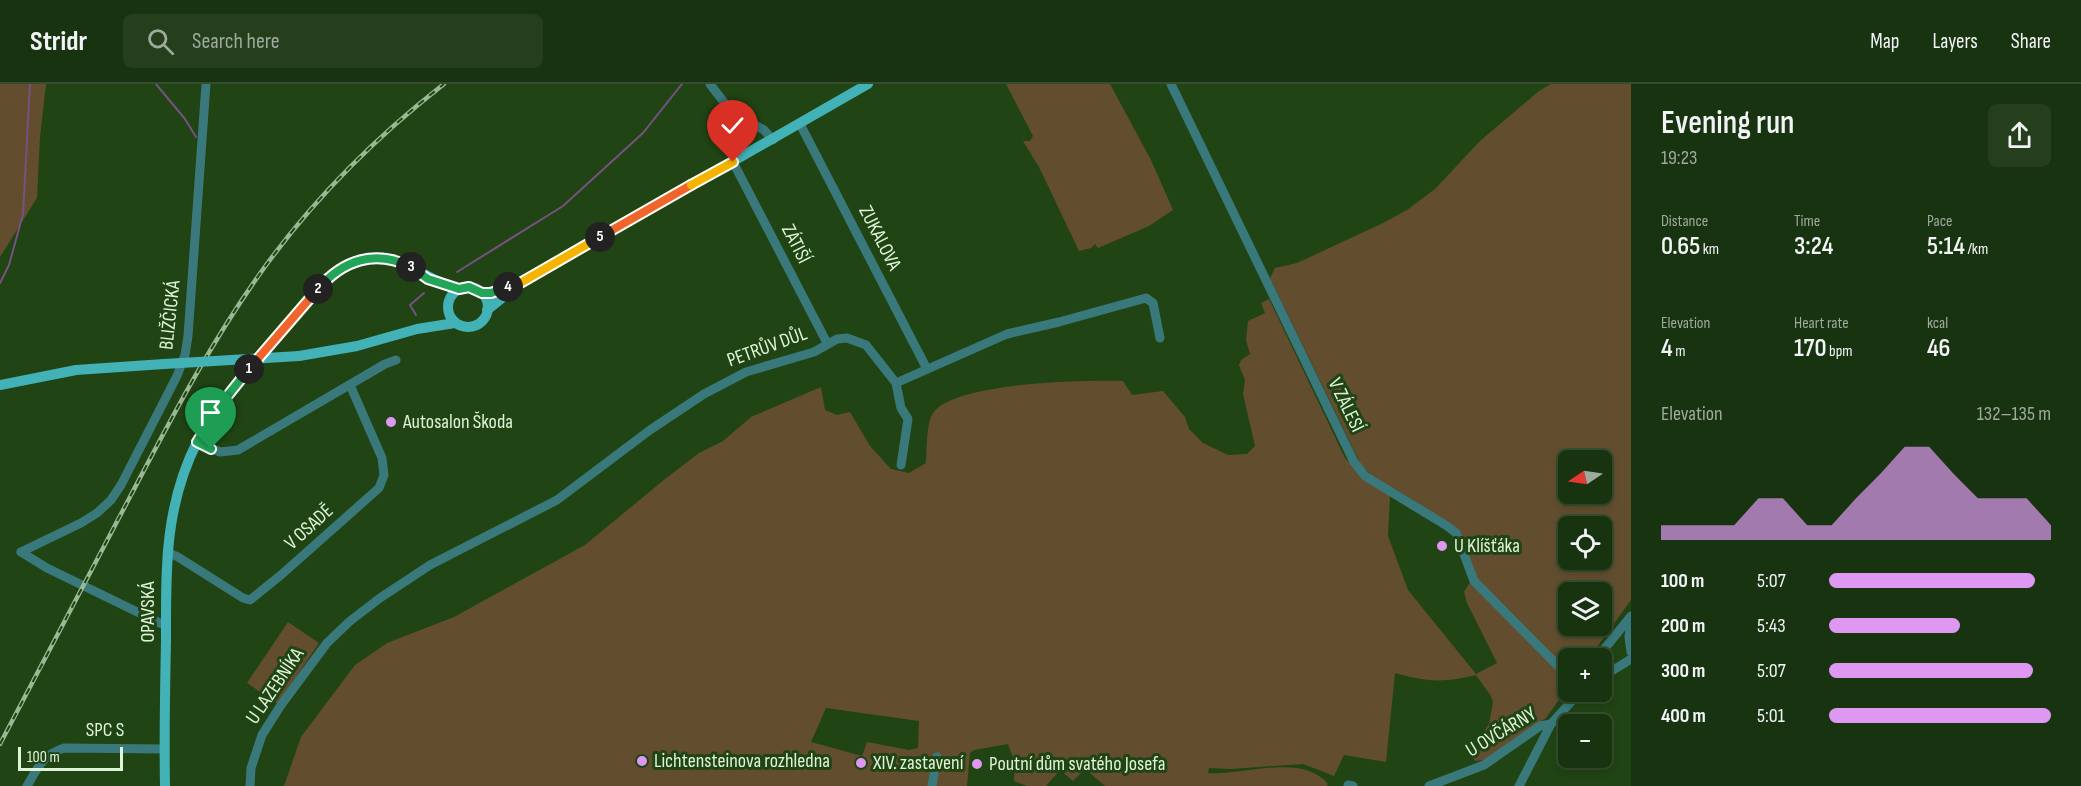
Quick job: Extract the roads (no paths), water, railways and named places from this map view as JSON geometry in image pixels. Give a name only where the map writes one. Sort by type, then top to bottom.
[{"type":"main road","points":[[482,293],[497,291],[522,282],[868,84]]},
{"type":"main road","name":"OPAVSKÁ","points":[[165,786],[167,552],[175,502],[184,471],[197,442],[234,386],[321,285],[339,270],[358,260],[382,258],[404,264],[428,279],[459,289]]},
{"type":"main road","points":[[428,279],[442,294],[455,323],[464,327],[475,326],[483,320],[488,310],[522,282]]},
{"type":"main road","points":[[417,329],[438,317],[448,305],[453,294],[459,289],[469,287],[482,293],[488,310]]},
{"type":"main road","points":[[0,385],[76,370],[299,357],[357,346],[417,329],[455,323]]},
{"type":"street","name":"BLIŽČICKÁ","points":[[166,626],[47,568],[21,552],[81,523],[106,505],[121,485],[180,369],[185,355],[189,326],[206,84]]},
{"type":"street","points":[[710,84],[742,126],[743,156]]},
{"type":"street","name":"V ZÁLESÍ","points":[[1171,84],[1354,462],[1365,476],[1456,533],[1474,582],[1558,666]]},
{"type":"street","points":[[742,126],[753,124],[764,130],[772,140]]},
{"type":"street","name":"ZUKALOVA","points":[[800,124],[927,369]]},
{"type":"street","name":"ZÁTIŠÍ","points":[[733,162],[827,343]]},
{"type":"street","points":[[901,465],[908,419],[901,408],[896,383],[1007,334],[1146,298],[1154,303],[1160,338]]},
{"type":"street","name":"PETRŮV DŮL","points":[[327,643],[350,621],[430,565],[557,500],[650,430],[720,384],[746,372],[814,352],[827,343],[847,338],[866,345],[896,383]]},
{"type":"street","points":[[197,442],[220,452],[235,451],[396,360]]},
{"type":"street","name":"V OSADĚ","points":[[167,552],[250,600],[379,488],[384,475],[382,458],[350,385]]},
{"type":"street","points":[[1605,648],[1631,617]]},
{"type":"street","points":[[1631,617],[1629,637],[1631,652]]},
{"type":"street","points":[[1617,634],[1629,637]]},
{"type":"street","name":"U LAZEBNÍKA","points":[[250,786],[251,768],[262,735],[327,643]]},
{"type":"street","points":[[1612,671],[1631,659]]},
{"type":"street","name":"U OVČÁRNY","points":[[1429,786],[1484,765],[1540,726],[1551,724],[1571,702]]},
{"type":"street","points":[[1519,786],[1551,724]]},
{"type":"street","name":"SPC S","points":[[27,786],[42,761],[52,752],[64,748],[165,749]]},
{"type":"street","points":[[932,786],[937,757]]},
{"type":"waterway","points":[[0,283],[9,265],[23,214],[30,84]]},
{"type":"waterway","points":[[156,84],[185,119],[196,137]]},
{"type":"waterway","points":[[457,272],[563,206],[643,133],[682,84]]},
{"type":"waterway","points":[[416,315],[410,305],[424,293]]},
{"type":"railway","points":[[0,744],[177,408],[245,295],[283,242],[325,193],[394,125],[444,84]]},
{"type":"place","name":"Autosalon Škoda","points":[[391,422]]},
{"type":"place","name":"U Klíšťáka","points":[[1442,546]]},
{"type":"place","name":"Lichtensteinova rozhledna","points":[[642,761]]},
{"type":"place","name":"XIV. zastavení","points":[[861,763]]},
{"type":"place","name":"Poutní dům svatého Josefa","points":[[977,764]]}]
